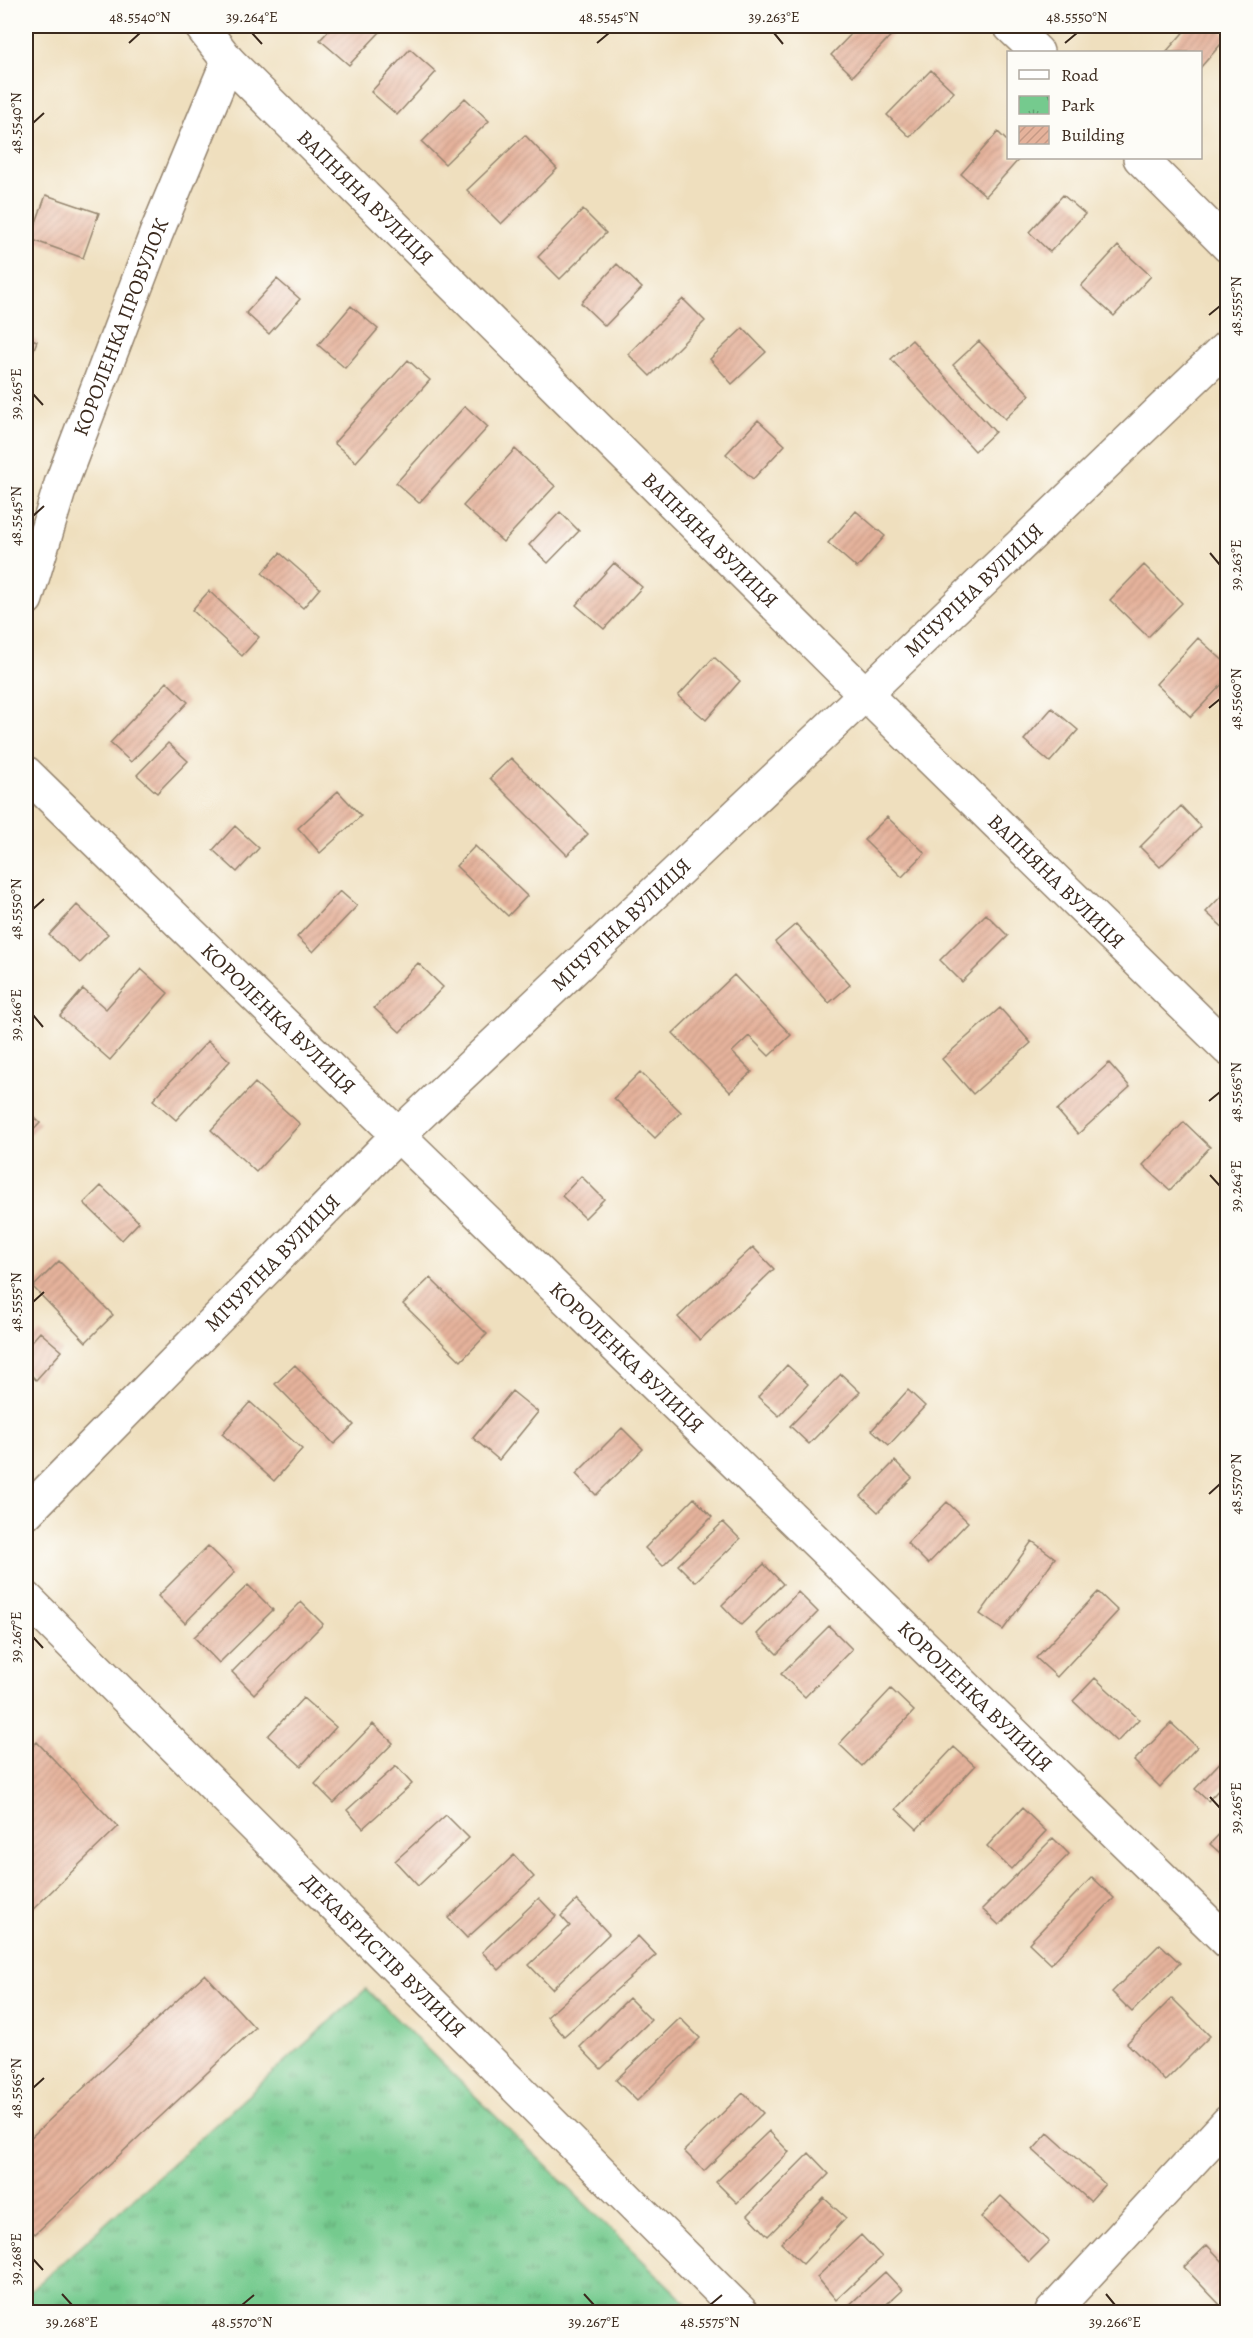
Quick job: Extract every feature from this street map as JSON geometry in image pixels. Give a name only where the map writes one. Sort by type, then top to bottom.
[{"type":"street","name":"ВАПНЯНА ВУЛИЦЯ","points":[[201,26],[228,62],[865,694],[1227,1049]]},
{"type":"street","points":[[1010,26],[1036,51]]},
{"type":"street","name":"КОРОЛЕНКА ПРОВУЛОК","points":[[26,599],[61,484],[156,234],[228,62]]},
{"type":"street","points":[[1141,159],[1227,246]]},
{"type":"street","name":"МІЧУРІНА ВУЛИЦЯ","points":[[26,1513],[397,1136],[865,694],[1227,346]]},
{"type":"street","name":"КОРОЛЕНКА ВУЛИЦЯ","points":[[26,773],[1227,1942]]},
{"type":"street","name":"ДЕКАБРИСТІВ ВУЛИЦЯ","points":[[26,1598],[741,2313]]},
{"type":"street","points":[[1052,2313],[1227,2122]]},
{"type":"green space","points":[[366,1989],[695,2312],[26,2312],[26,2295]]},
{"type":"building","points":[[333,26],[373,26],[380,32],[349,65],[320,40]]},
{"type":"building","points":[[859,26],[893,26],[897,29],[853,76],[831,55]]},
{"type":"building","points":[[1189,26],[1215,26],[1228,36],[1202,66],[1202,51],[1167,51]]},
{"type":"building","points":[[410,49],[436,72],[397,115],[371,92]]},
{"type":"building","points":[[931,70],[954,92],[910,137],[887,115]]},
{"type":"building","points":[[465,98],[489,121],[445,164],[422,142]]},
{"type":"building","points":[[998,132],[1007,141],[1007,159],[1019,159],[986,196],[961,174]]},
{"type":"building","points":[[525,135],[557,169],[501,224],[467,190]]},
{"type":"building","points":[[46,195],[99,213],[83,258],[30,239]]},
{"type":"building","points":[[1063,195],[1085,214],[1050,252],[1029,232]]},
{"type":"building","points":[[583,210],[606,233],[560,279],[538,257]]},
{"type":"building","points":[[1118,246],[1151,276],[1114,316],[1081,286]]},
{"type":"building","points":[[617,264],[642,288],[605,326],[581,303]]},
{"type":"building","points":[[277,279],[300,299],[269,334],[246,313]]},
{"type":"building","points":[[683,299],[705,321],[650,376],[628,354]]},
{"type":"building","points":[[351,306],[378,329],[345,368],[318,345]]},
{"type":"building","points":[[743,328],[766,352],[732,384],[710,359]]},
{"type":"building","points":[[26,337],[37,341],[26,370]]},
{"type":"building","points":[[912,340],[995,432],[975,451],[891,359]]},
{"type":"building","points":[[979,341],[1030,395],[1005,419],[953,365]]},
{"type":"building","points":[[408,360],[430,380],[356,462],[334,443]]},
{"type":"building","points":[[465,406],[488,427],[419,503],[396,483]]},
{"type":"building","points":[[758,420],[785,445],[753,479],[726,454]]},
{"type":"building","points":[[515,449],[555,486],[503,542],[463,506]]},
{"type":"building","points":[[856,511],[885,536],[857,568],[828,543]]},
{"type":"building","points":[[560,512],[579,531],[548,563],[529,545]]},
{"type":"building","points":[[280,553],[320,588],[303,608],[262,573]]},
{"type":"building","points":[[614,563],[642,587],[604,629],[576,605]]},
{"type":"building","points":[[1144,565],[1182,603],[1148,637],[1110,600]]},
{"type":"building","points":[[209,591],[259,637],[242,656],[192,610]]},
{"type":"building","points":[[1198,638],[1228,665],[1228,678],[1191,717],[1156,684]]},
{"type":"building","points":[[714,657],[740,681],[706,720],[678,696]]},
{"type":"building","points":[[167,682],[188,702],[131,762],[110,743]]},
{"type":"building","points":[[1052,708],[1078,730],[1050,762],[1024,740]]},
{"type":"building","points":[[168,743],[188,761],[157,793],[137,775]]},
{"type":"building","points":[[511,758],[588,834],[567,855],[490,778]]},
{"type":"building","points":[[338,791],[361,816],[320,853],[298,828]]},
{"type":"building","points":[[1181,806],[1201,827],[1160,867],[1140,847]]},
{"type":"building","points":[[887,817],[925,853],[902,877],[864,840]]},
{"type":"building","points":[[235,826],[259,848],[237,872],[213,850]]},
{"type":"building","points":[[475,846],[527,896],[508,916],[456,866]]},
{"type":"building","points":[[1228,889],[1228,932],[1206,912]]},
{"type":"building","points":[[340,891],[357,906],[313,952],[297,937]]},
{"type":"building","points":[[77,905],[108,934],[80,963],[49,935]]},
{"type":"building","points":[[986,914],[1008,936],[962,982],[940,960]]},
{"type":"building","points":[[796,924],[850,985],[829,1003],[775,942]]},
{"type":"building","points":[[418,963],[443,987],[400,1032],[374,1008]]},
{"type":"building","points":[[141,969],[168,993],[110,1060],[60,1016],[83,989],[106,1009]]},
{"type":"building","points":[[734,975],[791,1035],[769,1056],[749,1036],[732,1052],[752,1072],[730,1092],[673,1033]]},
{"type":"building","points":[[1000,1008],[1031,1043],[973,1094],[942,1059]]},
{"type":"building","points":[[208,1041],[230,1061],[176,1120],[153,1100]]},
{"type":"building","points":[[1109,1063],[1130,1087],[1078,1134],[1057,1110]]},
{"type":"building","points":[[640,1072],[681,1112],[655,1138],[614,1098]]},
{"type":"building","points":[[255,1083],[300,1124],[256,1172],[211,1130]]},
{"type":"building","points":[[26,1109],[40,1123],[26,1138]]},
{"type":"building","points":[[1184,1122],[1210,1147],[1170,1190],[1143,1165]]},
{"type":"building","points":[[581,1176],[604,1199],[585,1218],[562,1196]]},
{"type":"building","points":[[101,1186],[139,1222],[122,1240],[84,1203]]},
{"type":"building","points":[[753,1247],[774,1269],[700,1340],[678,1317]]},
{"type":"building","points":[[59,1261],[113,1315],[86,1342],[33,1287]]},
{"type":"building","points":[[430,1278],[487,1334],[461,1361],[403,1304]]},
{"type":"building","points":[[40,1332],[62,1351],[36,1380],[26,1370],[26,1348]]},
{"type":"building","points":[[295,1365],[354,1425],[334,1444],[275,1384]]},
{"type":"building","points":[[787,1365],[808,1384],[779,1416],[758,1397]]},
{"type":"building","points":[[841,1374],[860,1392],[809,1444],[790,1426]]},
{"type":"building","points":[[908,1390],[925,1406],[889,1445],[872,1430]]},
{"type":"building","points":[[512,1391],[538,1412],[499,1460],[473,1438]]},
{"type":"building","points":[[250,1402],[302,1449],[274,1481],[222,1434]]},
{"type":"building","points":[[622,1428],[643,1449],[596,1495],[576,1474]]},
{"type":"building","points":[[895,1461],[912,1478],[878,1512],[861,1496]]},
{"type":"building","points":[[694,1498],[712,1517],[663,1566],[645,1548]]},
{"type":"building","points":[[947,1502],[968,1522],[928,1564],[907,1543]]},
{"type":"building","points":[[723,1522],[740,1539],[695,1582],[678,1565]]},
{"type":"building","points":[[1032,1541],[1055,1558],[1003,1630],[980,1614]]},
{"type":"building","points":[[208,1546],[235,1572],[185,1623],[158,1596]]},
{"type":"building","points":[[764,1564],[783,1584],[741,1625],[722,1605]]},
{"type":"building","points":[[248,1585],[273,1610],[219,1663],[194,1637]]},
{"type":"building","points":[[798,1592],[818,1612],[777,1654],[757,1634]]},
{"type":"building","points":[[1098,1592],[1118,1611],[1057,1677],[1036,1658]]},
{"type":"building","points":[[301,1602],[323,1624],[254,1694],[232,1672]]},
{"type":"building","points":[[829,1626],[852,1649],[805,1697],[781,1674]]},
{"type":"building","points":[[1095,1678],[1139,1719],[1117,1742],[1073,1701]]},
{"type":"building","points":[[891,1689],[914,1711],[862,1766],[839,1744]]},
{"type":"building","points":[[303,1698],[336,1727],[301,1766],[268,1736]]},
{"type":"building","points":[[1171,1723],[1197,1747],[1160,1787],[1134,1761]]},
{"type":"building","points":[[373,1724],[393,1743],[334,1803],[315,1784]]},
{"type":"building","points":[[37,1742],[118,1827],[26,1916],[26,1752]]},
{"type":"building","points":[[954,1747],[975,1766],[917,1829],[896,1809]]},
{"type":"building","points":[[1228,1754],[1228,1780],[1208,1801],[1195,1789]]},
{"type":"building","points":[[396,1766],[412,1784],[363,1828],[347,1810]]},
{"type":"building","points":[[1022,1808],[1046,1831],[1011,1869],[987,1846]]},
{"type":"building","points":[[446,1815],[469,1838],[418,1886],[395,1861]]},
{"type":"building","points":[[1228,1825],[1228,1860],[1210,1844]]},
{"type":"building","points":[[1053,1838],[1069,1854],[999,1925],[982,1909]]},
{"type":"building","points":[[514,1855],[534,1877],[467,1938],[448,1918]]},
{"type":"building","points":[[1092,1877],[1114,1898],[1051,1964],[1029,1943]]},
{"type":"building","points":[[539,1898],[556,1916],[499,1970],[482,1952]]},
{"type":"building","points":[[577,1900],[609,1934],[552,1989],[529,1965],[570,1926],[561,1916]]},
{"type":"building","points":[[638,1936],[656,1955],[564,2036],[547,2017]]},
{"type":"building","points":[[1160,1944],[1180,1963],[1132,2012],[1112,1992]]},
{"type":"building","points":[[205,1974],[255,2028],[35,2234],[26,2224],[26,2142]]},
{"type":"building","points":[[629,1998],[651,2020],[601,2069],[580,2047]]},
{"type":"building","points":[[1172,1998],[1210,2036],[1165,2081],[1127,2043]]},
{"type":"building","points":[[680,2018],[700,2038],[637,2101],[616,2080]]},
{"type":"building","points":[[743,2093],[763,2113],[704,2171],[684,2151]]},
{"type":"building","points":[[769,2131],[789,2152],[737,2203],[716,2182]]},
{"type":"building","points":[[1048,2133],[1105,2184],[1090,2201],[1033,2150]]},
{"type":"building","points":[[809,2153],[829,2174],[768,2236],[748,2215]]},
{"type":"building","points":[[1001,2196],[1049,2242],[1029,2262],[981,2217]]},
{"type":"building","points":[[824,2198],[846,2218],[803,2264],[781,2243]]},
{"type":"building","points":[[861,2235],[882,2257],[836,2300],[817,2277]]},
{"type":"building","points":[[1207,2245],[1228,2267],[1228,2304],[1223,2308],[1184,2267]]},
{"type":"building","points":[[885,2272],[902,2290],[878,2312],[850,2312],[846,2308]]}]
